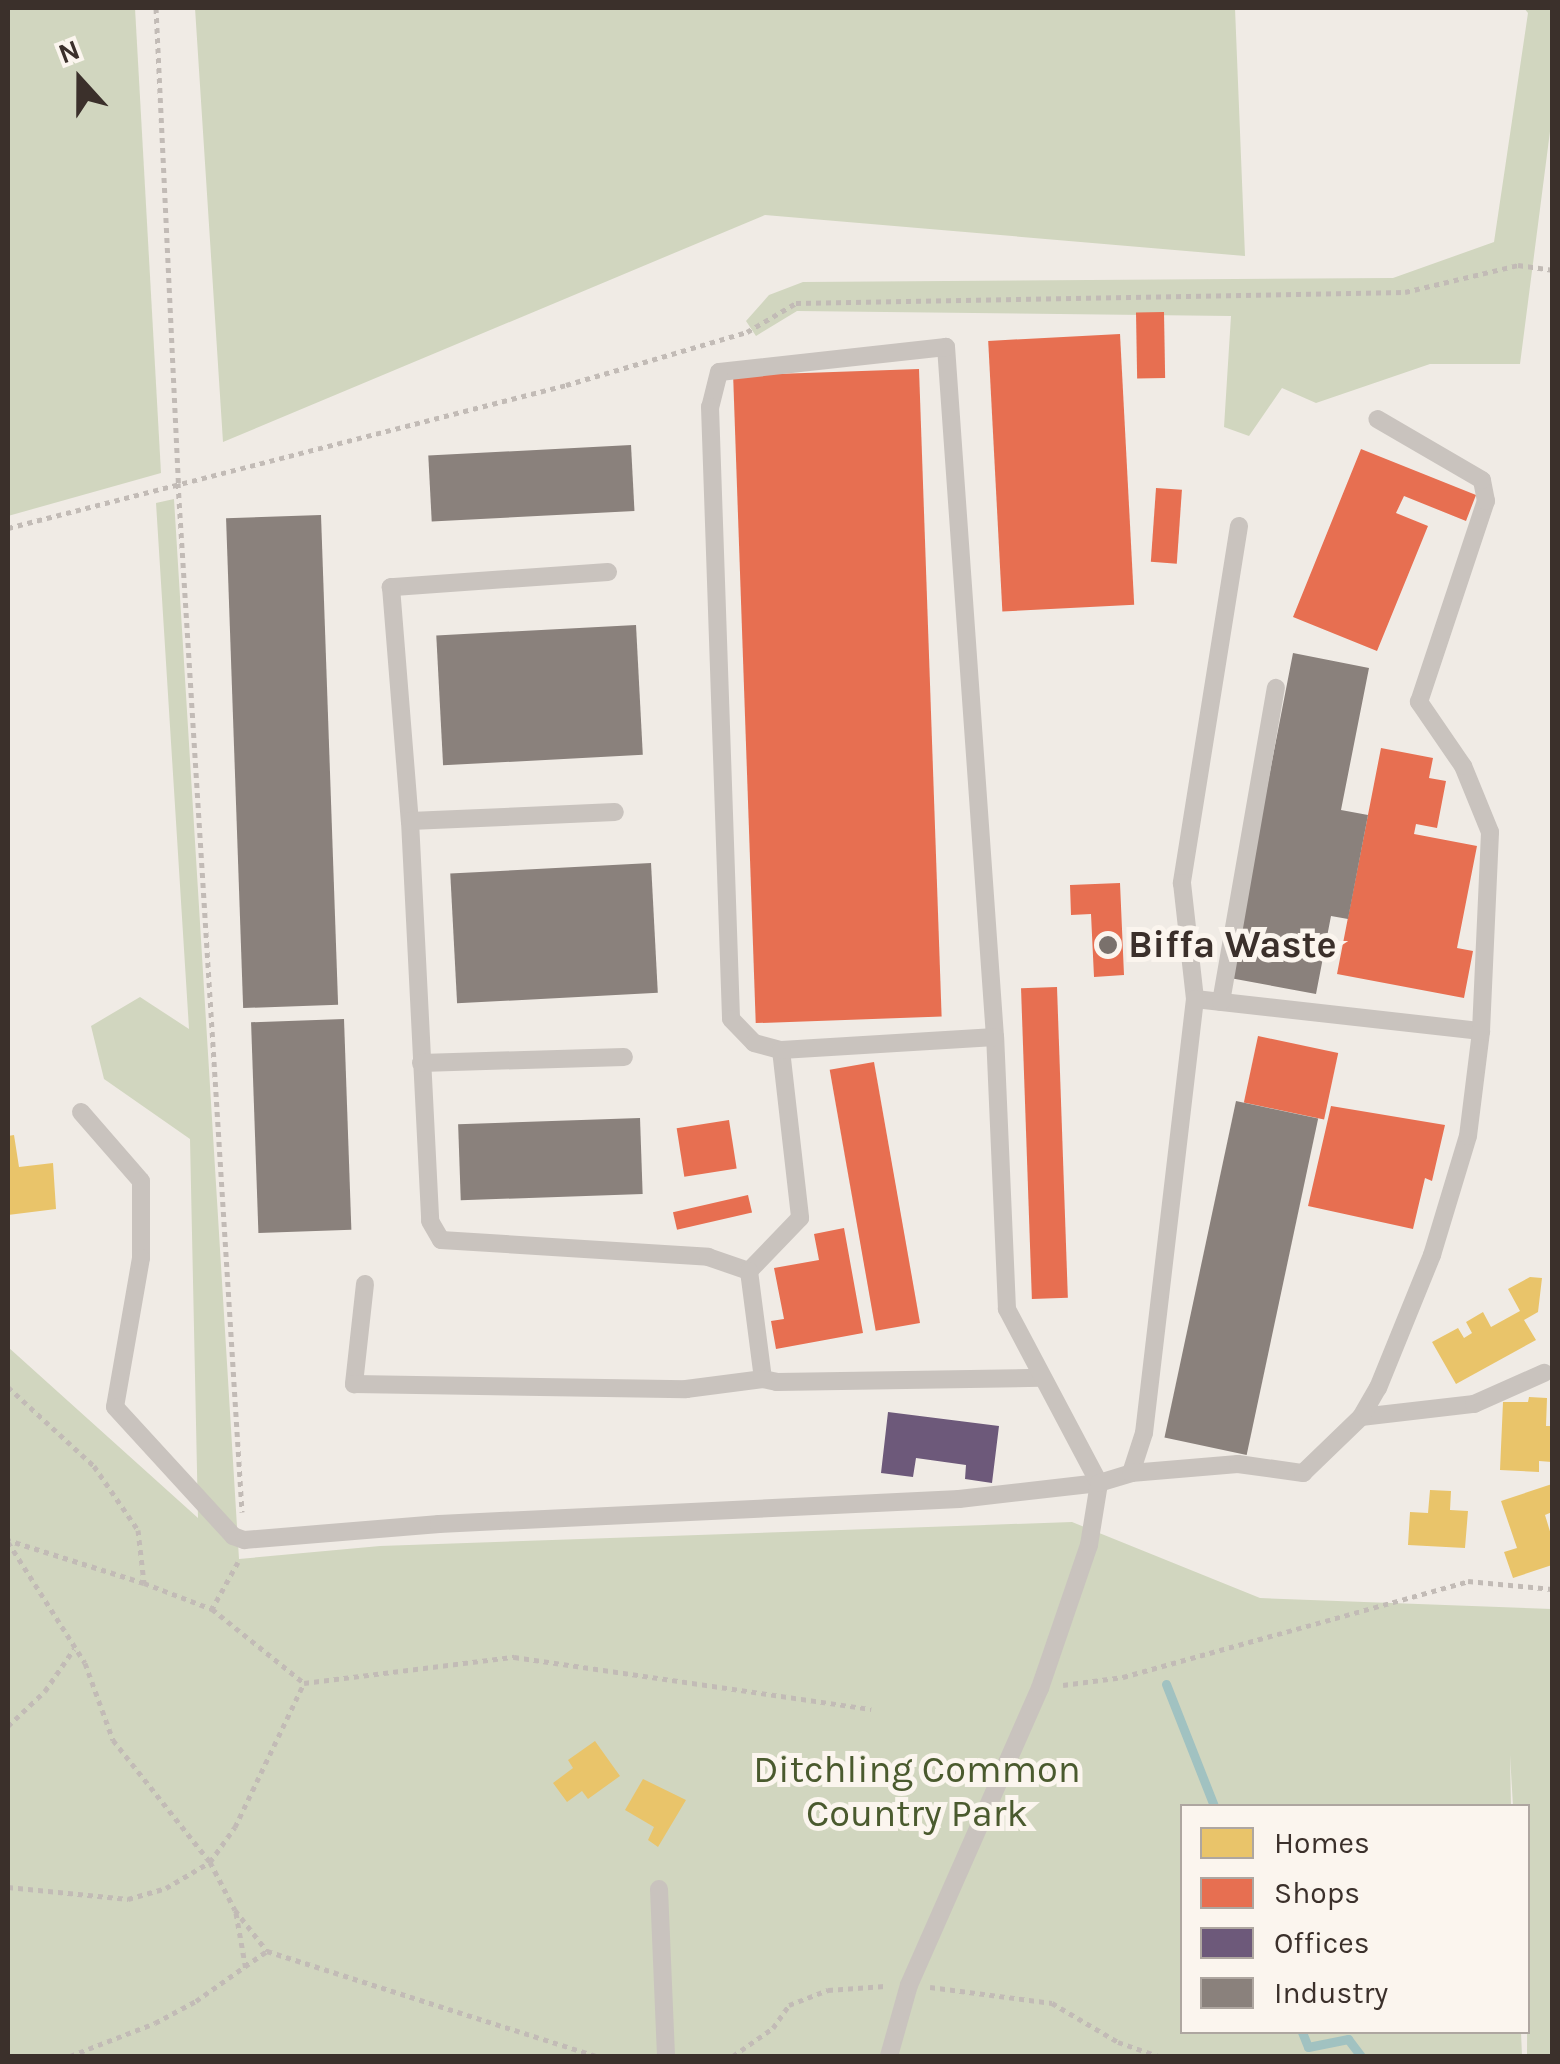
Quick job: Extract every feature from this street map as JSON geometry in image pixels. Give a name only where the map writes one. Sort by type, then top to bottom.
[{"type":"lane","points":[[889,2056],[909,1985],[1040,1688],[1089,1545],[1099,1484],[1007,1309],[995,1037],[946,346],[719,372],[710,408],[732,1019],[754,1043],[781,1050],[995,1037]]},
{"type":"lane","points":[[81,1112],[140,1181],[141,1258],[115,1408],[233,1536],[244,1540],[439,1524],[960,1499],[1099,1484],[1131,1473],[1238,1464],[1304,1473],[1361,1417],[1378,1388],[1432,1255],[1468,1136],[1481,1031],[1490,832],[1464,766],[1418,702],[1486,501],[1482,480],[1377,419]]},
{"type":"lane","points":[[1131,1473],[1144,1433],[1195,999],[1182,883],[1239,526]]},
{"type":"lane","points":[[608,572],[391,587],[410,822],[430,1221],[441,1240],[708,1256],[748,1271]]},
{"type":"lane","points":[[1221,1002],[1276,688]]},
{"type":"lane","points":[[410,822],[615,812]]},
{"type":"lane","points":[[1195,999],[1481,1031]]},
{"type":"lane","points":[[748,1271],[800,1218],[781,1050]]},
{"type":"lane","points":[[421,1063],[624,1057]]},
{"type":"lane","points":[[748,1271],[763,1378]]},
{"type":"lane","points":[[364,1284],[354,1384],[686,1389],[763,1378],[777,1382],[1041,1378]]},
{"type":"lane","points":[[1361,1417],[1474,1404],[1544,1373]]},
{"type":"lane","points":[[659,1889],[666,2056]]},
{"type":"path","points":[[156,8],[178,483],[228,1345],[244,1540],[234,1574],[212,1609]]},
{"type":"path","points":[[1518,264],[1552,270]]},
{"type":"path","points":[[8,1387],[94,1466],[138,1530],[144,1584]]},
{"type":"path","points":[[8,1541],[212,1609],[304,1684],[514,1657],[871,1709]]},
{"type":"path","points":[[8,1541],[74,1648],[113,1740],[210,1862],[236,1910],[267,1951],[598,2056]]},
{"type":"path","points":[[1040,1688],[1123,1677],[1468,1581],[1552,1589]]},
{"type":"path","points":[[8,1726],[44,1692],[74,1648]]},
{"type":"path","points":[[8,1887],[128,1900],[166,1888],[210,1862],[235,1827],[304,1684]]},
{"type":"path","points":[[236,1910],[246,1970]]},
{"type":"path","points":[[70,2056],[154,2023],[246,1970],[267,1951]]},
{"type":"path","points":[[733,2056],[773,2028],[789,2005],[828,1990],[909,1985],[1052,2003],[1118,2042],[1158,2056]]},
{"type":"green space","points":[[8,8],[135,8],[161,473],[8,516]]},
{"type":"green space","points":[[195,8],[1235,8],[1245,256],[765,215],[223,442]]},
{"type":"green space","points":[[1524,8],[1552,8],[1552,116],[1520,364],[1430,364],[1316,403],[1282,388],[1249,436],[1224,427],[1231,316],[797,311],[756,336],[746,321],[769,295],[803,282],[1393,278],[1494,242],[1528,13]]},
{"type":"green space","name":"Ditchling Common Country Park","points":[[174,499],[239,1559],[380,1546],[1072,1522],[1260,1598],[1552,1609],[1552,2056],[1527,2056],[1530,1804],[1513,1804],[1510,1755],[1511,1804],[1180,1804],[1180,2034],[1521,2034],[1522,2056],[8,2056],[8,1347],[198,1518],[190,1139],[104,1079],[91,1026],[140,997],[189,1029],[156,503]]},
{"type":"building: Homes","points":[[14,1135],[19,1167],[53,1163],[56,1209],[8,1215],[8,1136]]},
{"type":"building: Homes","points":[[1530,1277],[1542,1278],[1538,1312],[1524,1320],[1536,1340],[1456,1384],[1432,1342],[1458,1328],[1464,1338],[1472,1333],[1466,1322],[1483,1312],[1491,1327],[1520,1311],[1508,1289]]},
{"type":"building: Homes","points":[[1529,1397],[1547,1398],[1546,1426],[1552,1426],[1552,1462],[1539,1461],[1539,1472],[1500,1470],[1503,1402],[1528,1402]]},
{"type":"building: Homes","points":[[1552,1484],[1552,1512],[1545,1515],[1552,1538],[1552,1565],[1513,1578],[1504,1552],[1517,1548],[1501,1501]]},
{"type":"building: Homes","points":[[1430,1490],[1451,1491],[1450,1510],[1468,1511],[1465,1548],[1408,1545],[1410,1512],[1428,1513]]},
{"type":"building: Homes","points":[[595,1741],[620,1776],[588,1799],[582,1791],[567,1802],[553,1783],[573,1768],[568,1760]]},
{"type":"building: Homes","points":[[643,1779],[686,1800],[658,1847],[648,1840],[654,1827],[625,1810]]},
{"type":"building: Shops","points":[[1136,312],[1164,312],[1165,378],[1137,378]]},
{"type":"building: Shops","points":[[1120,334],[1134,605],[1002,612],[988,341]]},
{"type":"building: Shops","points":[[919,369],[942,1017],[756,1023],[733,375]]},
{"type":"building: Shops","points":[[1361,449],[1476,495],[1466,521],[1404,496],[1396,513],[1428,526],[1377,651],[1293,617]]},
{"type":"building: Shops","points":[[1156,488],[1182,490],[1177,564],[1151,562]]},
{"type":"building: Shops","points":[[1381,748],[1433,758],[1429,778],[1446,781],[1437,828],[1416,824],[1414,834],[1477,846],[1457,948],[1473,951],[1464,998],[1337,974]]},
{"type":"building: Shops","name":"Biffa Waste","points":[[1120,883],[1124,975],[1094,977],[1091,914],[1071,915],[1070,885]]},
{"type":"building: Shops","points":[[1057,987],[1068,1298],[1032,1299],[1021,988]]},
{"type":"building: Shops","points":[[1258,1036],[1338,1053],[1324,1120],[1244,1103]]},
{"type":"building: Shops","points":[[874,1062],[920,1323],[876,1331],[830,1070]]},
{"type":"building: Shops","points":[[1331,1106],[1445,1125],[1432,1181],[1425,1178],[1413,1229],[1308,1206]]},
{"type":"building: Shops","points":[[729,1120],[737,1168],[684,1177],[677,1128]]},
{"type":"building: Shops","points":[[748,1195],[752,1213],[677,1230],[673,1212]]},
{"type":"building: Shops","points":[[844,1228],[863,1333],[776,1349],[771,1321],[784,1319],[774,1268],[819,1260],[814,1234]]},
{"type":"building: Offices","points":[[888,1412],[999,1426],[992,1483],[965,1479],[966,1465],[916,1458],[913,1477],[881,1473]]},
{"type":"building: Industry","points":[[631,445],[634,511],[432,522],[428,456]]},
{"type":"building: Industry","points":[[321,515],[338,1005],[243,1008],[226,518]]},
{"type":"building: Industry","points":[[636,625],[643,755],[443,765],[436,635]]},
{"type":"building: Industry","points":[[1293,653],[1369,668],[1341,810],[1368,815],[1348,919],[1331,916],[1316,994],[1230,978]]},
{"type":"building: Industry","points":[[651,863],[658,993],[457,1003],[450,874]]},
{"type":"building: Industry","points":[[344,1019],[351,1230],[258,1233],[251,1022]]},
{"type":"building: Industry","points":[[1236,1101],[1318,1118],[1247,1455],[1164,1437]]},
{"type":"building: Industry","points":[[640,1118],[643,1194],[461,1200],[458,1124]]},
{"type":"waterway","points":[[1166,1684],[1213,1804]]},
{"type":"waterway","points":[[1303,2034],[1308,2047],[1348,2039],[1361,2056]]},
{"type":"place","name":"Biffa Waste","points":[[1108,945]]}]
